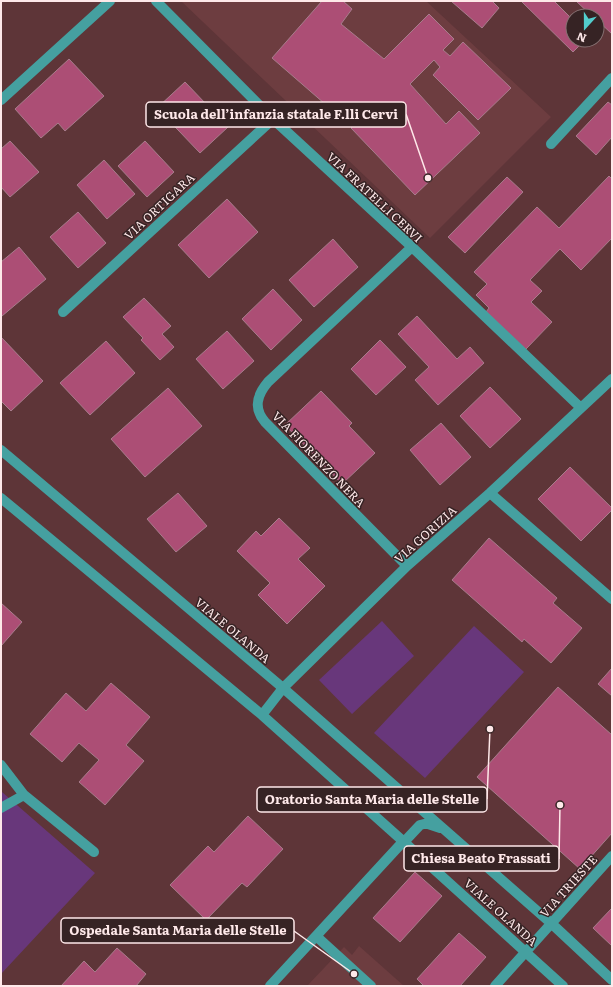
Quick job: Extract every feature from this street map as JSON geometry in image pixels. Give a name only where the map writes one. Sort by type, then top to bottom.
[{"type":"street","points":[[1,100],[110,1]]},
{"type":"street","name":"VIA FRATELLI CERVI","points":[[156,1],[273,119],[412,247],[580,408]]},
{"type":"street","points":[[551,144],[612,78]]},
{"type":"street","name":"VIA ORTIGARA","points":[[63,312],[273,119]]},
{"type":"street","name":"VIA FIORENZO NERA","points":[[407,566],[265,422],[259,414],[257,404],[261,392],[268,382],[412,247]]},
{"type":"street","name":"VIA GORIZIA","points":[[262,715],[282,688],[407,566],[490,493],[612,379]]},
{"type":"street","name":"VIALE OLANDA","points":[[1,450],[282,688],[552,924],[612,980]]},
{"type":"street","points":[[490,493],[612,599]]},
{"type":"street","name":"VIALE OLANDA","points":[[3,503],[262,715],[563,986]]},
{"type":"street","points":[[1,765],[24,795],[94,852]]},
{"type":"street","points":[[1,808],[24,795]]},
{"type":"street","name":"VIALE OLANDA","points":[[404,842],[420,825],[424,824],[447,832]]},
{"type":"street","points":[[270,986],[404,842]]},
{"type":"street","name":"VIA TRIESTE","points":[[495,986],[612,856]]},
{"type":"street","points":[[316,936],[371,986]]},
{"type":"shaded area","points":[[181,1],[426,1],[551,117],[430,238]]},
{"type":"shaded area","points":[[382,621],[414,656],[352,714],[319,680]]},
{"type":"shaded area","points":[[474,626],[524,672],[425,778],[374,733]]},
{"type":"shaded area","points":[[2,792],[95,873],[1,974],[1,793]]},
{"type":"shaded area","points":[[359,946],[404,986],[307,986],[344,947],[352,955]]},
{"type":"building","points":[[322,1],[343,1],[352,9],[341,24],[384,59],[429,14],[454,39],[443,50],[450,56],[463,42],[511,88],[478,120],[433,75],[440,67],[434,60],[410,84],[446,124],[459,111],[480,133],[415,195],[351,128],[357,122],[346,111],[340,117],[272,58]]},
{"type":"building","points":[[451,1],[492,1],[499,8],[482,28]]},
{"type":"building","points":[[521,1],[554,1],[565,12],[565,44]]},
{"type":"building","points":[[576,1],[612,1],[612,34],[605,27],[605,8],[583,8]]},
{"type":"building","points":[[569,48],[577,48],[573,52]]},
{"type":"building","points":[[69,59],[104,96],[65,131],[58,123],[41,138],[15,109]]},
{"type":"building","points":[[185,82],[228,127],[200,153],[157,108]]},
{"type":"building","points":[[608,102],[612,105],[612,137],[596,155],[576,136]]},
{"type":"building","points":[[10,141],[39,172],[10,197],[1,187],[1,149]]},
{"type":"building","points":[[145,141],[174,172],[147,197],[118,166]]},
{"type":"building","points":[[104,160],[135,194],[107,219],[77,185]]},
{"type":"building","points":[[609,176],[612,179],[612,238],[581,270],[560,249],[530,280],[542,291],[531,302],[552,322],[525,350],[486,312],[489,308],[476,295],[487,284],[474,272],[537,207],[559,228]]},
{"type":"building","points":[[507,177],[523,192],[465,253],[448,237]]},
{"type":"building","points":[[227,199],[258,232],[209,278],[178,245]]},
{"type":"building","points":[[78,212],[106,243],[78,268],[50,237]]},
{"type":"building","points":[[333,239],[358,267],[314,307],[289,280]]},
{"type":"building","points":[[19,247],[46,279],[2,316],[1,262]]},
{"type":"building","points":[[273,289],[302,320],[271,350],[242,319]]},
{"type":"building","points":[[144,298],[171,326],[162,334],[174,347],[160,360],[141,340],[143,338],[123,317]]},
{"type":"building","points":[[417,316],[457,359],[470,347],[484,363],[438,405],[415,380],[429,367],[398,334]]},
{"type":"building","points":[[227,331],[254,361],[223,389],[196,359]]},
{"type":"building","points":[[1,337],[43,381],[11,411],[1,401]]},
{"type":"building","points":[[380,340],[406,367],[376,395],[351,369]]},
{"type":"building","points":[[106,341],[135,373],[90,415],[60,383]]},
{"type":"building","points":[[490,387],[521,419],[490,448],[460,416]]},
{"type":"building","points":[[168,388],[202,426],[145,477],[111,439]]},
{"type":"building","points":[[321,391],[352,423],[349,426],[375,453],[342,484],[285,425]]},
{"type":"building","points":[[441,423],[471,457],[440,485],[410,450]]},
{"type":"building","points":[[570,467],[612,508],[612,510],[581,541],[538,499]]},
{"type":"building","points":[[178,493],[207,526],[176,552],[147,519]]},
{"type":"building","points":[[279,518],[310,548],[298,559],[325,586],[287,624],[258,595],[270,583],[237,551],[256,531],[261,536]]},
{"type":"building","points":[[489,538],[557,598],[553,603],[582,628],[551,663],[524,639],[522,642],[452,580]]},
{"type":"building","points":[[1,603],[22,622],[1,646]]},
{"type":"building","points":[[612,668],[612,696],[598,684]]},
{"type":"building","points":[[111,683],[150,717],[126,745],[144,761],[105,805],[79,782],[99,760],[79,743],[62,762],[30,734],[66,693],[86,711]]},
{"type":"building","points":[[558,687],[612,735],[612,833],[580,869],[477,777]]},
{"type":"building","points":[[248,816],[283,849],[247,887],[242,883],[206,920],[170,885],[208,846],[214,852]]},
{"type":"building","points":[[415,872],[442,896],[400,942],[373,918]]},
{"type":"building","points":[[612,908],[612,946],[593,928]]},
{"type":"building","points":[[459,933],[486,957],[460,986],[424,986],[417,979]]},
{"type":"building","points":[[117,948],[146,974],[136,986],[61,986],[84,961],[95,972]]},
{"type":"place","name":"Scuola dell’infanzia statale F.lli Cervi","points":[[428,178]]},
{"type":"place","name":"Oratorio Santa Maria delle Stelle","points":[[490,729]]},
{"type":"place","name":"Chiesa Beato Frassati","points":[[560,805]]},
{"type":"place","name":"Ospedale Santa Maria delle Stelle","points":[[354,974]]}]
